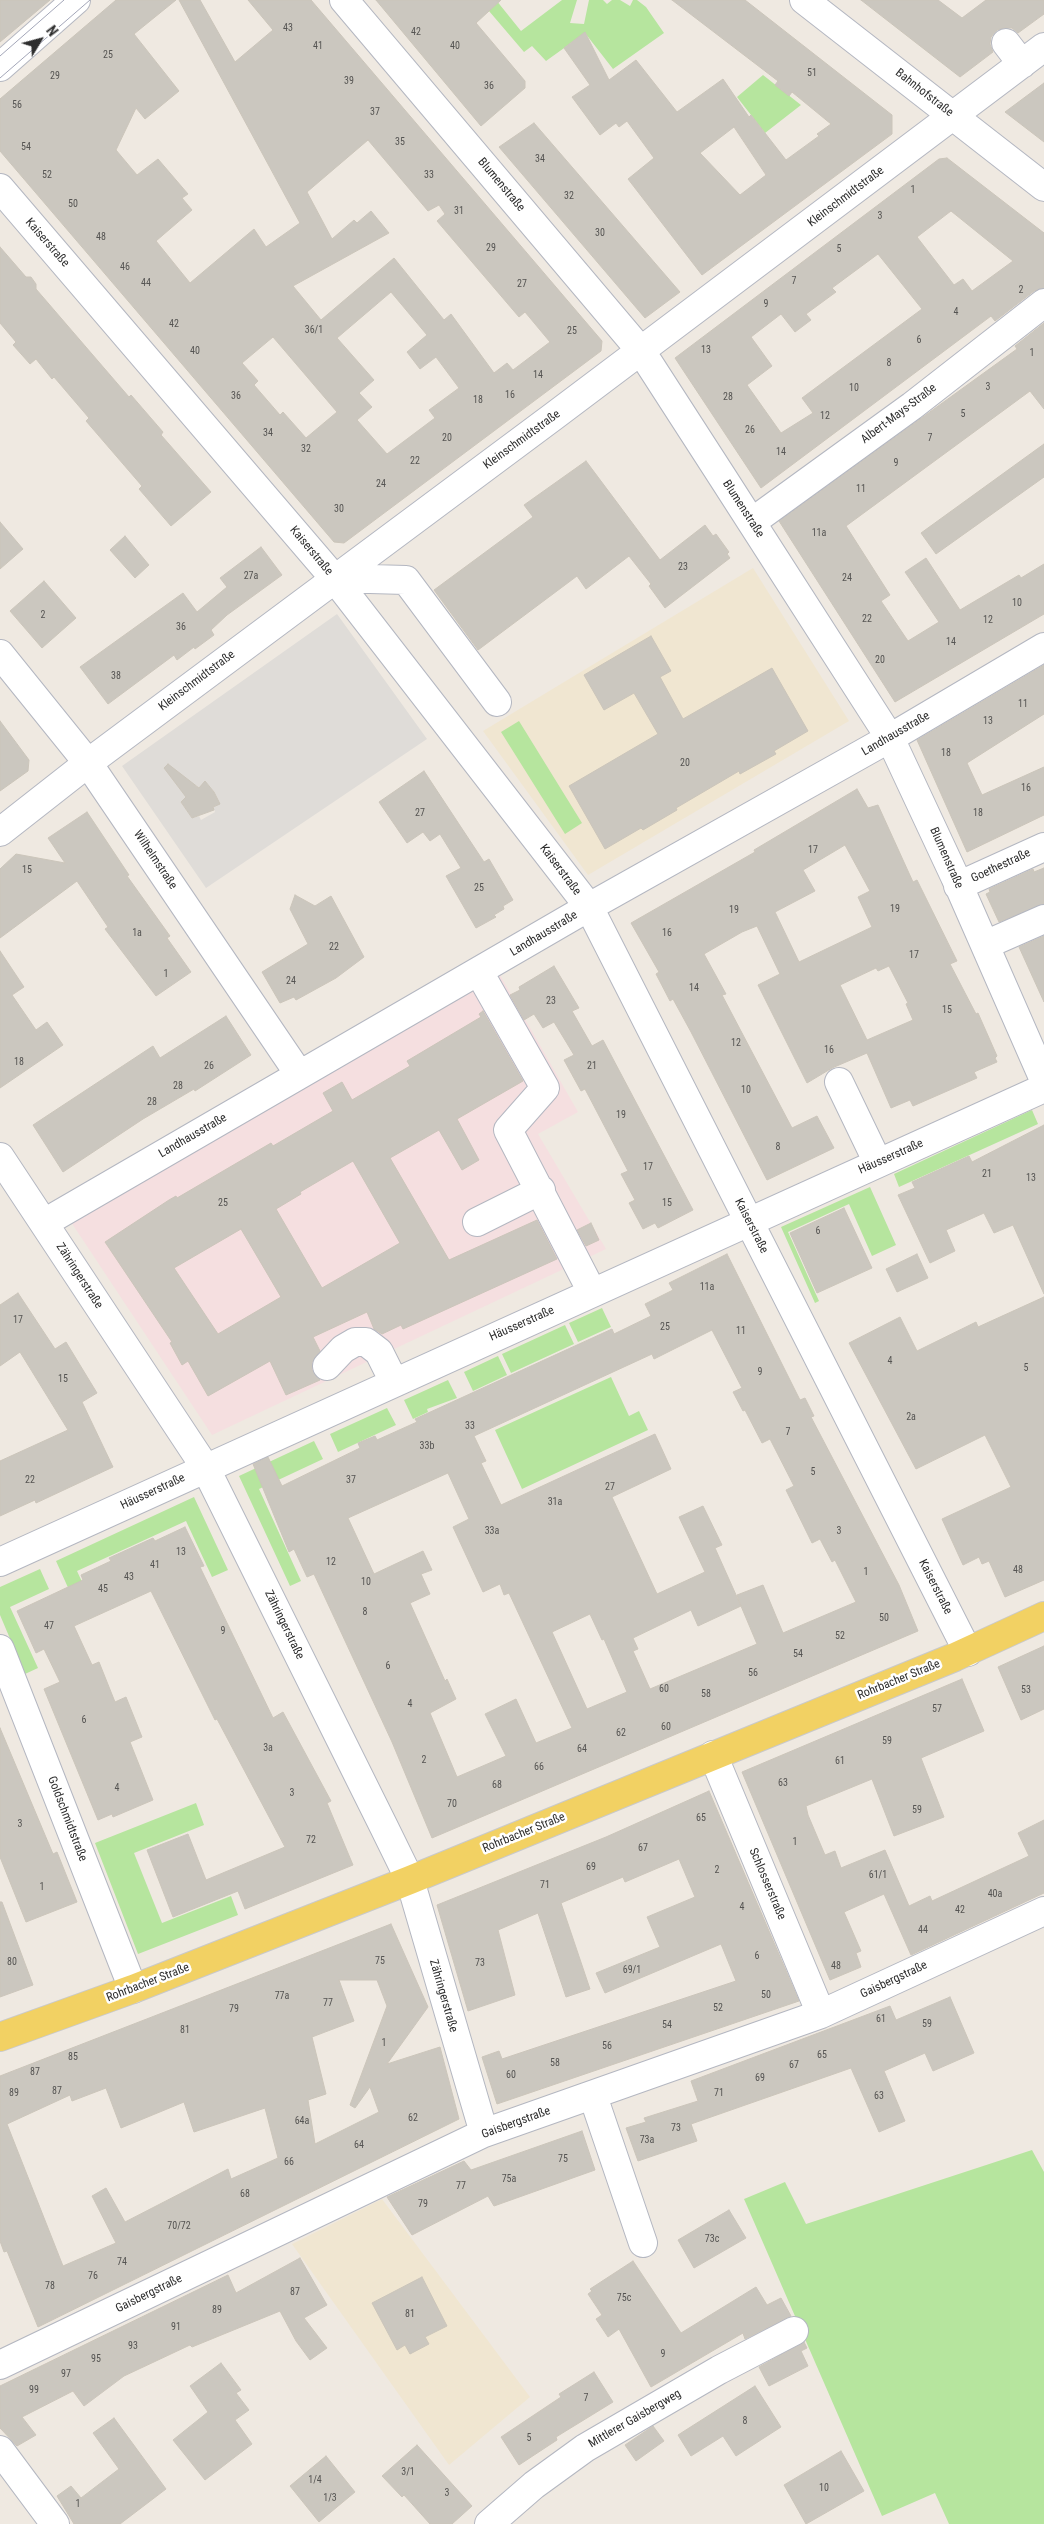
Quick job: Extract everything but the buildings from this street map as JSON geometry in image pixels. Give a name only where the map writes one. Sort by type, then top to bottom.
[{"type":"main road","name":"Rohrbacher Straße","points":[[0,2037],[133,1989],[410,1880],[713,1754],[968,1652],[1044,1616]]},
{"type":"street","points":[[0,67],[76,0]]},
{"type":"street","name":"Blumenstraße","points":[[344,0],[641,351],[752,522],[890,738],[985,945],[1044,1080]]},
{"type":"street","name":"Bahnhofstraße","points":[[804,0],[1044,187]]},
{"type":"street","points":[[1006,42],[1022,64]]},
{"type":"street","name":"Kleinschmidtstraße","points":[[0,832],[88,763],[334,578],[955,117],[1044,47]]},
{"type":"street","name":"Kaiserstraße","points":[[0,188],[334,578],[589,907],[968,1652]]},
{"type":"street","name":"Albert-Mays-Straße","points":[[752,522],[912,406],[1044,303]]},
{"type":"street","points":[[334,578],[406,580],[497,702]]},
{"type":"street","name":"Landhausstraße","points":[[44,1223],[299,1074],[480,972],[589,907],[890,738],[1044,647]]},
{"type":"street","name":"Wilhelmstraße","points":[[0,654],[88,763],[299,1074]]},
{"type":"street","name":"Goethestraße","points":[[956,881],[1044,846]]},
{"type":"street","points":[[985,945],[1044,919]]},
{"type":"street","points":[[480,972],[545,1088],[508,1130],[541,1190],[592,1292]]},
{"type":"street","points":[[839,1082],[878,1163]]},
{"type":"street","name":"Häusserstraße","points":[[0,1562],[1044,1088]]},
{"type":"street","name":"Zähringerstraße","points":[[0,1157],[205,1468],[410,1880],[484,2133]]},
{"type":"street","points":[[476,1222],[541,1190]]},
{"type":"street","points":[[327,1366],[343,1349],[355,1342],[366,1342],[379,1352],[394,1382]]},
{"type":"street","name":"Goldschmidtstraße","points":[[0,1649],[133,1989]]},
{"type":"street","name":"Schlosserstraße","points":[[713,1754],[821,2014]]},
{"type":"street","name":"Gaisbergstraße","points":[[0,2364],[484,2133],[821,2014],[1044,1911]]},
{"type":"street","points":[[593,2096],[644,2243]]},
{"type":"street","name":"Mittlerer Gaisbergweg","points":[[489,2524],[534,2485],[584,2448],[719,2370],[794,2331]]},
{"type":"street","points":[[0,2450],[55,2524]]},
{"type":"shaded area","points":[[753,568],[849,721],[588,875],[483,731]]},
{"type":"shaded area","points":[[337,614],[427,739],[206,888],[122,766]],"holes":[[[207,784],[214,792],[219,804],[213,807],[215,812],[201,820],[199,816],[192,818],[181,802],[186,797],[185,795],[196,785],[199,788]]]},
{"type":"shaded area","points":[[500,975],[578,1112],[538,1134],[606,1249],[212,1435],[69,1219]]},
{"type":"shaded area","points":[[382,2199],[530,2397],[449,2465],[292,2244]]},
{"type":"green space","points":[[496,0],[521,31],[562,0],[577,0],[570,23],[584,24],[589,0],[603,0],[607,4],[612,0],[620,0],[630,6],[633,0],[637,0],[646,7],[664,33],[613,69],[585,33],[546,61],[532,46],[524,52],[489,11]]},
{"type":"green space","points":[[763,75],[801,105],[765,133],[737,97]]},
{"type":"green space","points":[[519,721],[582,823],[565,834],[501,732]]},
{"type":"green space","points":[[1032,1110],[1038,1124],[899,1187],[894,1174]]},
{"type":"green space","points":[[870,1187],[896,1245],[872,1256],[849,1204],[788,1232],[819,1301],[815,1303],[781,1227]]},
{"type":"green space","points":[[602,1308],[611,1327],[578,1342],[569,1323]]},
{"type":"green space","points":[[565,1325],[574,1344],[511,1373],[502,1354]]},
{"type":"green space","points":[[498,1356],[507,1375],[473,1391],[464,1372]]},
{"type":"green space","points":[[611,1377],[629,1416],[639,1411],[648,1430],[522,1489],[495,1430]]},
{"type":"green space","points":[[448,1380],[457,1398],[427,1409],[428,1412],[413,1419],[404,1400]]},
{"type":"green space","points":[[387,1408],[396,1425],[338,1452],[330,1434]]},
{"type":"green space","points":[[314,1441],[323,1459],[259,1489],[301,1581],[290,1586],[239,1476]]},
{"type":"green space","points":[[194,1497],[228,1570],[212,1577],[186,1521],[77,1571],[89,1597],[75,1603],[56,1561]]},
{"type":"green space","points":[[40,1569],[49,1589],[10,1607],[38,1668],[25,1674],[0,1615],[0,1587]]},
{"type":"green space","points":[[196,1803],[204,1825],[134,1853],[162,1923],[231,1896],[238,1915],[138,1954],[95,1843]]},
{"type":"green space","points":[[1032,2150],[1044,2172],[1044,2524],[949,2524],[935,2493],[882,2516],[744,2199],[785,2182],[806,2224]]},
{"type":"tram line","points":[[0,56],[64,0]]},
{"type":"tram line","points":[[0,78],[90,0]]}]
